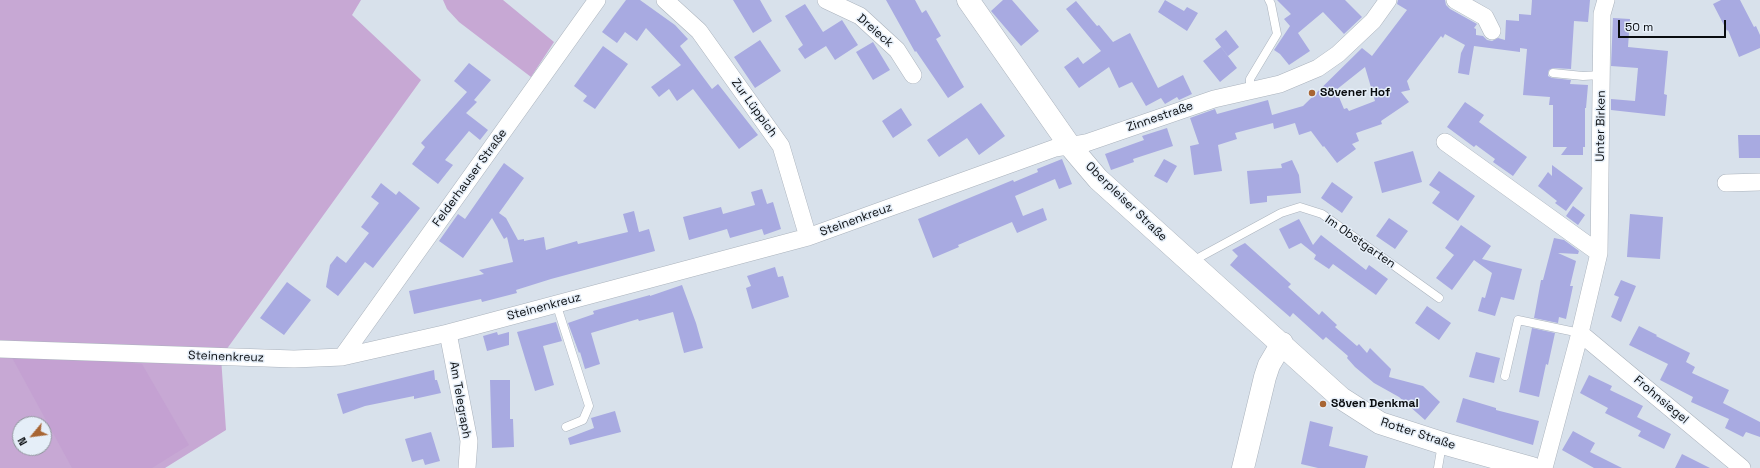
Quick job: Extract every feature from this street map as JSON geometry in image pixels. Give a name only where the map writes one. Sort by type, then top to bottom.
[{"type":"main road","name":"Oberpleiser Straße","points":[[968,0],[1070,146],[1098,179],[1282,343]]},
{"type":"main road","name":"Rotter Straße","points":[[1282,343],[1341,398],[1380,423],[1442,443],[1532,468]]},
{"type":"main road","points":[[1243,468],[1265,377],[1269,366],[1282,343]]},
{"type":"street","name":"Felderhauser Straße","points":[[342,357],[597,0]]},
{"type":"street","name":"Zur Lüppich","points":[[665,0],[699,30],[781,146],[808,237]]},
{"type":"street","name":"Dreieck","points":[[826,0],[860,16],[897,50],[913,75]]},
{"type":"street","name":"Zinnestraße","points":[[1070,146],[1086,143],[1214,99],[1280,84],[1318,68],[1338,54],[1373,21],[1388,0]]},
{"type":"street","points":[[1455,0],[1485,17],[1492,30]]},
{"type":"street","name":"Unter Birken","points":[[1544,468],[1580,333],[1599,253],[1602,14],[1606,0]]},
{"type":"street","points":[[1445,142],[1599,253]]},
{"type":"street","name":"Steinenkreuz","points":[[0,349],[226,358],[294,359],[342,357],[448,333],[808,237],[1055,148],[1070,146]]},
{"type":"street","points":[[1726,183],[1760,182]]},
{"type":"street","name":"Am Telegraph","points":[[448,333],[469,441],[467,468]]},
{"type":"street","name":"Frohnsiegel","points":[[1580,333],[1742,468]]},
{"type":"lane","points":[[1250,90],[1250,79],[1277,34],[1269,0]]},
{"type":"lane","points":[[1553,73],[1584,76],[1601,75]]},
{"type":"lane","name":"Im Obstgarten","points":[[1193,264],[1200,257],[1280,213],[1300,207],[1322,214],[1439,298]]},
{"type":"lane","points":[[556,303],[589,406],[583,420],[566,427]]},
{"type":"lane","points":[[1505,376],[1518,320],[1580,333]]},
{"type":"lane","points":[[1438,468],[1442,443]]},
{"type":"shaded area","points":[[0,0],[361,0],[352,15],[421,80],[221,357],[226,430],[165,468],[0,468]]},
{"type":"shaded area","points":[[443,0],[503,0],[554,42],[531,77],[459,22],[447,9]]},
{"type":"shaded area","points":[[10,354],[142,364],[189,445],[152,468],[72,468],[52,431],[52,416],[44,416]]},
{"type":"building","points":[[626,0],[640,0],[675,25],[688,39],[680,46],[712,89],[718,84],[758,135],[739,149],[693,89],[677,101],[669,89],[659,97],[651,87],[681,65],[646,28],[637,41],[625,32],[617,43],[602,32]]},
{"type":"building","points":[[733,0],[760,0],[772,21],[753,33]]},
{"type":"building","points":[[886,0],[915,0],[922,13],[926,10],[941,36],[936,39],[964,87],[948,98],[916,51],[915,52]]},
{"type":"building","points":[[1003,0],[1012,0],[1039,31],[1021,46],[991,11]]},
{"type":"building","points":[[1165,0],[1184,11],[1187,7],[1198,13],[1187,31],[1158,12]]},
{"type":"building","points":[[1277,0],[1345,0],[1362,17],[1344,34],[1323,12],[1298,33],[1310,51],[1289,65],[1280,54],[1274,50],[1290,26],[1284,19],[1291,14]]},
{"type":"building","points":[[1398,0],[1445,0],[1446,5],[1450,9],[1477,24],[1474,28],[1476,29],[1476,35],[1483,36],[1487,40],[1492,41],[1498,38],[1505,40],[1506,20],[1519,21],[1519,14],[1531,15],[1532,0],[1590,0],[1588,22],[1574,21],[1571,69],[1553,68],[1549,70],[1548,73],[1548,76],[1552,78],[1571,80],[1570,84],[1588,85],[1585,108],[1585,147],[1583,147],[1583,155],[1561,155],[1567,147],[1553,147],[1553,105],[1549,105],[1550,97],[1523,95],[1527,49],[1520,48],[1520,52],[1474,46],[1469,75],[1458,73],[1461,53],[1465,45],[1445,34],[1443,38],[1441,36],[1407,81],[1410,90],[1401,92],[1409,102],[1381,121],[1382,124],[1356,133],[1359,141],[1352,144],[1356,149],[1337,163],[1311,131],[1299,135],[1295,123],[1274,129],[1273,123],[1235,133],[1237,139],[1218,145],[1222,171],[1194,175],[1190,146],[1199,144],[1190,118],[1215,109],[1217,114],[1268,100],[1272,115],[1303,106],[1362,48],[1372,56],[1407,10],[1397,4]],"holes":[[[1365,67],[1375,101],[1349,111],[1347,108],[1344,109],[1336,90]]]},
{"type":"building","points":[[1721,0],[1740,0],[1754,27],[1756,26],[1760,35],[1760,48],[1739,57],[1728,30],[1727,31],[1713,4]]},
{"type":"building","points":[[1076,1],[1113,42],[1130,33],[1158,88],[1183,75],[1192,94],[1179,100],[1177,97],[1165,104],[1161,98],[1146,106],[1132,82],[1119,88],[1109,67],[1079,88],[1064,67],[1078,57],[1083,64],[1101,51],[1066,9]]},
{"type":"building","points":[[805,4],[823,32],[842,20],[858,45],[835,60],[826,46],[805,59],[798,49],[803,45],[785,16]]},
{"type":"building","points":[[1613,18],[1630,19],[1628,47],[1668,51],[1664,94],[1667,95],[1665,116],[1611,110],[1611,99],[1635,101],[1638,68],[1611,66]]},
{"type":"building","points":[[1226,30],[1239,47],[1228,56],[1215,39]]},
{"type":"building","points":[[760,40],[781,71],[755,88],[734,57]]},
{"type":"building","points":[[873,42],[890,70],[873,80],[856,52]]},
{"type":"building","points":[[603,46],[628,64],[595,109],[583,101],[587,96],[574,86]]},
{"type":"building","points":[[1221,47],[1237,68],[1220,82],[1203,61]]},
{"type":"building","points":[[469,63],[491,80],[474,100],[477,102],[466,113],[488,130],[480,140],[469,131],[445,160],[453,165],[438,184],[412,164],[425,147],[421,143],[467,92],[454,81]]},
{"type":"building","points":[[1465,102],[1484,115],[1479,122],[1527,157],[1513,176],[1493,162],[1495,159],[1476,145],[1474,147],[1447,127]]},
{"type":"building","points":[[981,103],[1005,136],[979,155],[967,138],[939,157],[927,140]]},
{"type":"building","points":[[901,108],[912,125],[893,138],[882,121]]},
{"type":"building","points":[[1167,128],[1173,146],[1133,159],[1134,162],[1111,170],[1105,154],[1144,140],[1142,136]]},
{"type":"building","points":[[1738,135],[1760,135],[1760,158],[1739,158]]},
{"type":"building","points":[[1413,151],[1422,182],[1382,193],[1374,162]]},
{"type":"building","points":[[1062,159],[1072,184],[1059,189],[1055,179],[1015,196],[1023,216],[1043,208],[1047,220],[1017,233],[1012,222],[958,245],[959,247],[933,258],[918,219],[1013,180],[1014,182],[1038,172],[1037,169]]},
{"type":"building","points":[[1164,159],[1177,166],[1167,183],[1154,176]]},
{"type":"building","points":[[1292,160],[1299,175],[1301,193],[1267,196],[1267,202],[1250,204],[1247,171],[1282,168],[1281,164]]},
{"type":"building","points":[[504,163],[524,178],[499,213],[506,218],[518,240],[524,239],[524,241],[544,237],[546,250],[577,241],[578,244],[628,232],[623,214],[634,211],[639,232],[649,229],[655,251],[551,279],[516,290],[517,293],[482,302],[481,299],[414,314],[409,291],[484,274],[479,270],[513,262],[507,237],[504,239],[492,218],[463,258],[439,241],[458,214],[465,219]]},
{"type":"building","points":[[1552,165],[1583,188],[1566,211],[1555,203],[1557,201],[1538,186],[1548,172],[1552,176]]},
{"type":"building","points":[[1439,171],[1475,196],[1458,221],[1432,203],[1440,192],[1429,185]]},
{"type":"building","points":[[1332,182],[1353,197],[1342,213],[1321,198]]},
{"type":"building","points":[[381,183],[396,195],[399,191],[420,208],[373,268],[365,262],[338,296],[326,287],[330,265],[337,256],[346,263],[369,233],[361,227],[379,203],[371,197]]},
{"type":"building","points":[[762,189],[767,204],[773,202],[781,229],[764,235],[762,229],[730,238],[727,229],[689,240],[683,217],[721,207],[723,214],[755,205],[751,192]]},
{"type":"building","points":[[1573,206],[1585,215],[1578,225],[1566,216]]},
{"type":"building","points":[[1630,214],[1663,217],[1660,259],[1627,257]]},
{"type":"building","points":[[1389,218],[1408,231],[1395,249],[1376,236]]},
{"type":"building","points":[[1299,219],[1313,245],[1321,235],[1366,270],[1369,265],[1388,279],[1376,295],[1333,264],[1329,269],[1314,259],[1316,255],[1301,243],[1289,249],[1279,229]]},
{"type":"building","points":[[1461,225],[1491,246],[1482,259],[1522,269],[1514,300],[1501,297],[1495,316],[1478,311],[1482,297],[1485,298],[1492,273],[1474,260],[1452,290],[1436,278],[1454,255],[1445,248]]},
{"type":"building","points":[[1554,238],[1564,240],[1579,251],[1578,254],[1558,253],[1576,261],[1570,286],[1573,286],[1566,319],[1559,317],[1558,323],[1534,318],[1541,280],[1543,280]]},
{"type":"building","points":[[1245,243],[1291,284],[1288,287],[1319,315],[1322,311],[1337,325],[1335,327],[1357,346],[1359,344],[1367,353],[1370,348],[1391,369],[1389,377],[1423,386],[1440,402],[1425,420],[1399,397],[1374,383],[1355,367],[1347,358],[1348,356],[1326,337],[1323,340],[1293,313],[1290,317],[1230,265],[1238,256],[1232,250]]},
{"type":"building","points":[[775,267],[778,277],[783,276],[789,297],[752,309],[746,288],[751,286],[747,276]]},
{"type":"building","points":[[1621,280],[1636,286],[1621,322],[1611,317],[1619,297],[1614,295]]},
{"type":"building","points":[[287,282],[311,300],[284,335],[260,318]]},
{"type":"building","points":[[682,285],[696,323],[703,348],[684,353],[673,312],[639,321],[638,319],[591,333],[600,364],[585,369],[580,352],[579,353],[568,323],[594,314],[593,311],[650,296]]},
{"type":"building","points":[[1427,306],[1451,323],[1439,340],[1415,323]]},
{"type":"building","points":[[556,322],[562,341],[543,346],[554,385],[535,391],[517,332]]},
{"type":"building","points":[[1639,326],[1690,353],[1686,362],[1695,367],[1692,373],[1729,390],[1723,403],[1760,422],[1760,437],[1746,432],[1743,437],[1725,428],[1729,419],[1691,402],[1693,397],[1660,380],[1668,364],[1629,345]]},
{"type":"building","points":[[1532,328],[1555,333],[1548,365],[1546,364],[1539,397],[1519,392]]},
{"type":"building","points":[[497,332],[498,335],[509,332],[509,345],[487,351],[483,336]]},
{"type":"building","points":[[1476,352],[1500,358],[1494,383],[1469,377]]},
{"type":"building","points":[[434,370],[435,380],[437,380],[441,393],[414,399],[414,396],[365,406],[343,414],[337,394]]},
{"type":"building","points":[[1589,375],[1612,386],[1610,390],[1643,406],[1637,417],[1671,434],[1664,449],[1638,436],[1641,431],[1605,413],[1608,408],[1580,393]]},
{"type":"building","points":[[490,380],[510,380],[510,419],[513,419],[514,447],[492,448]]},
{"type":"building","points":[[1463,398],[1496,408],[1496,410],[1539,421],[1533,445],[1456,422]]},
{"type":"building","points":[[615,411],[621,432],[570,445],[568,438],[594,428],[591,418]]},
{"type":"building","points":[[1310,421],[1333,427],[1329,446],[1368,456],[1365,468],[1318,468],[1301,464]]},
{"type":"building","points":[[1573,431],[1595,443],[1590,452],[1622,468],[1594,468],[1562,450]]},
{"type":"building","points":[[431,432],[440,461],[425,465],[423,459],[412,462],[405,439]]},
{"type":"building","points":[[1682,454],[1710,468],[1675,468]]},
{"type":"place","name":"Sövener Hof","points":[[1312,93]]},
{"type":"place","name":"Söven Denkmal","points":[[1323,404]]}]
